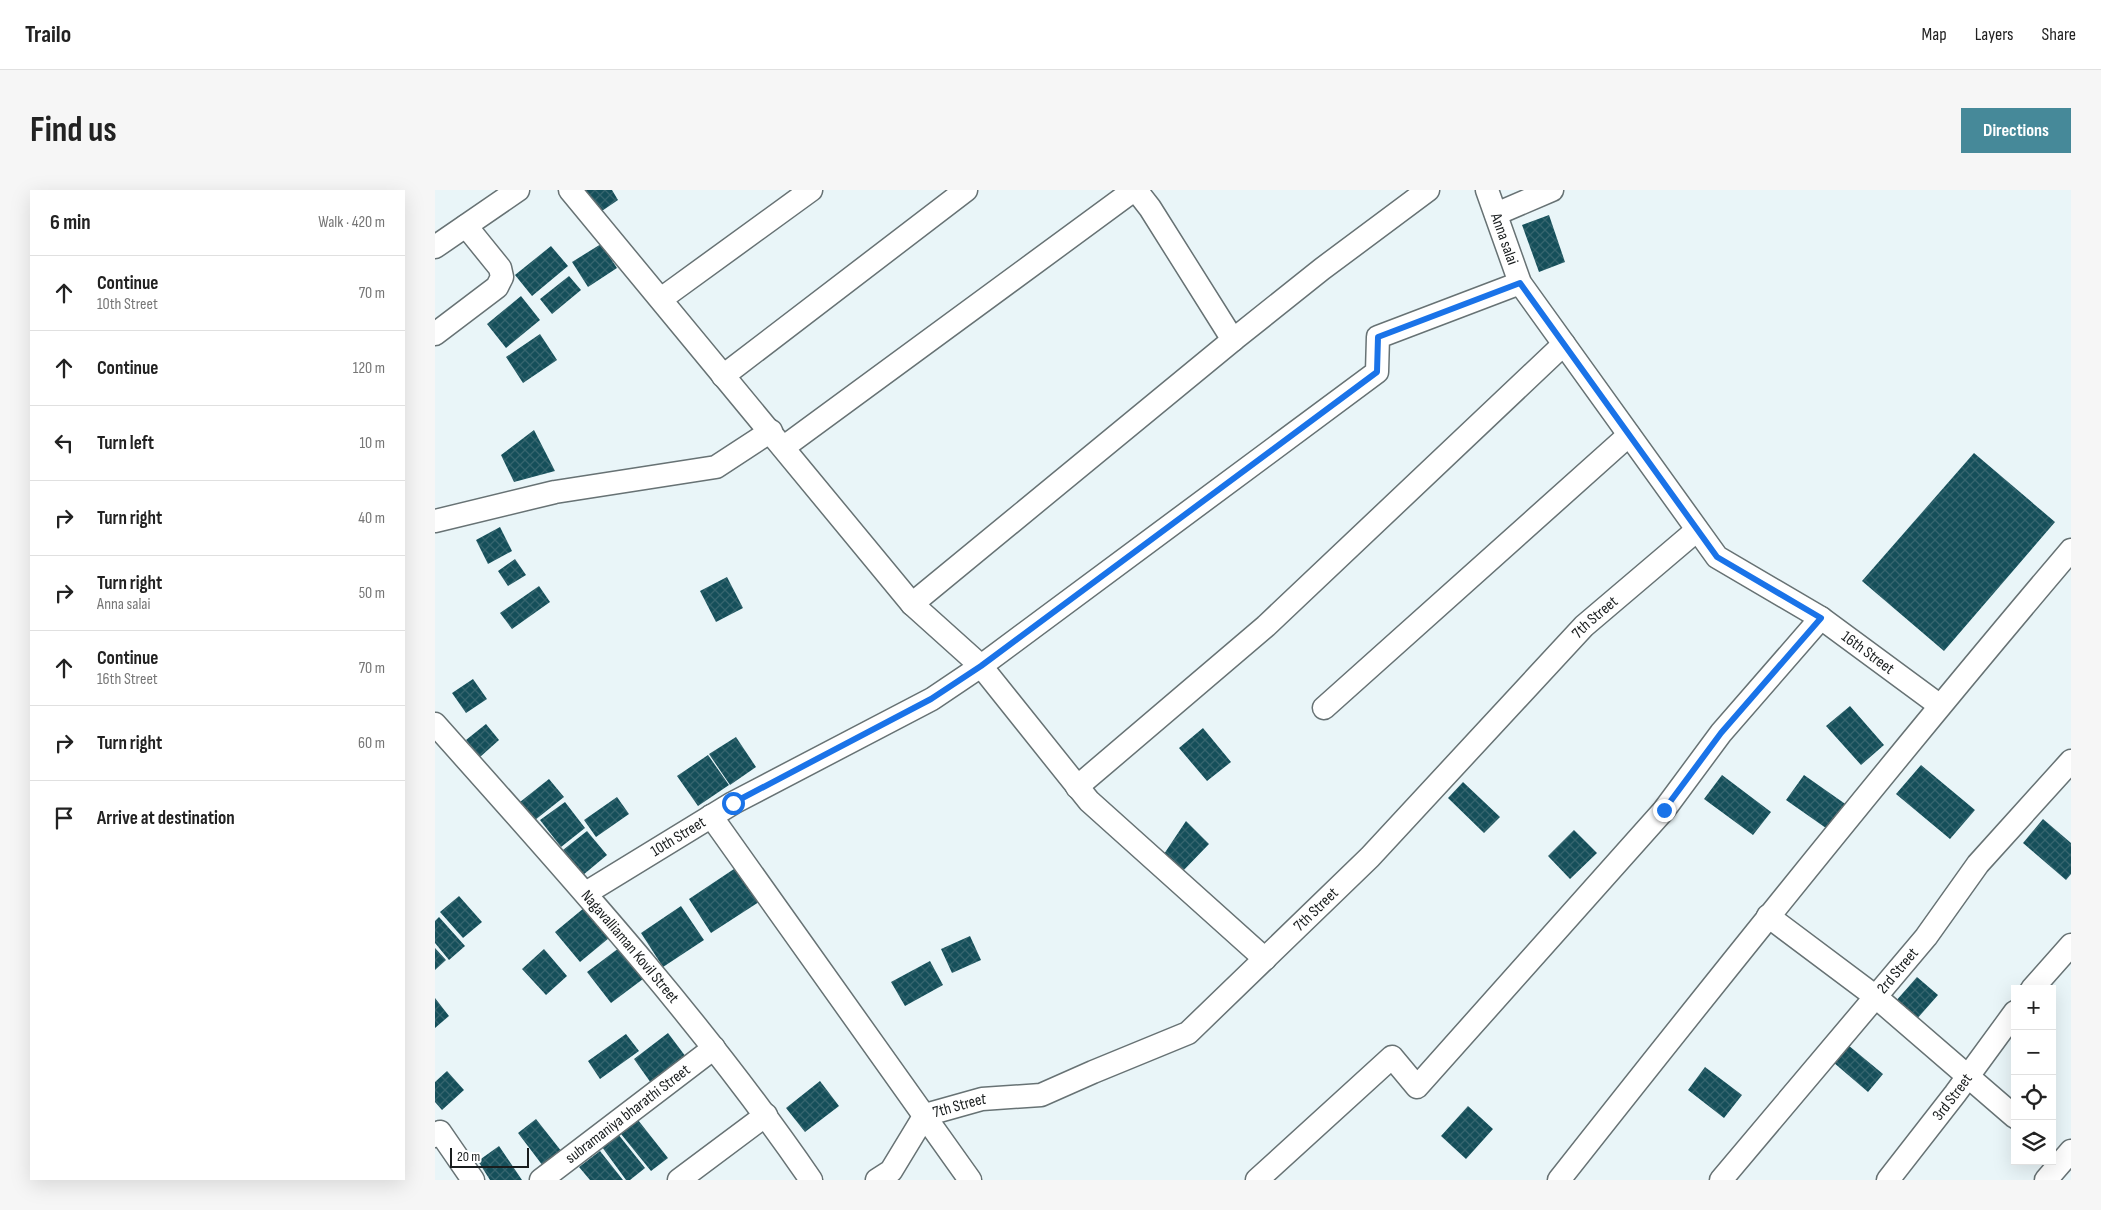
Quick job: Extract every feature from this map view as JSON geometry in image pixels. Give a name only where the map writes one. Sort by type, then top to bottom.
[{"type":"street","points":[[435,247],[518,190]]},
{"type":"street","points":[[570,190],[912,604],[981,666],[1077,787],[1096,808],[1265,959]]},
{"type":"street","points":[[661,299],[811,190]]},
{"type":"street","points":[[723,376],[966,190]]},
{"type":"street","points":[[435,521],[555,492],[716,467],[777,439],[1135,190],[1150,208],[1233,340]]},
{"type":"street","points":[[912,604],[1321,269],[1428,190]]},
{"type":"street","name":"Anna salai","points":[[1487,190],[1520,283],[1629,435]]},
{"type":"street","points":[[1496,214],[1552,190]]},
{"type":"street","points":[[435,334],[497,287],[502,277],[500,268],[466,226]]},
{"type":"street","name":"10th Street","points":[[586,893],[733,803],[931,699],[981,666],[1377,372],[1378,337],[1520,283]]},
{"type":"street","points":[[1077,787],[1266,626],[1564,344]]},
{"type":"street","points":[[1324,708],[1629,435]]},
{"type":"street","name":"16th Street","points":[[1629,435],[1717,557],[1821,618],[1939,705]]},
{"type":"street","name":"7th Street","points":[[877,1180],[891,1171],[925,1115],[982,1099],[1041,1095],[1188,1033],[1370,857],[1585,626],[1697,530]]},
{"type":"street","points":[[1559,1180],[1768,916],[1939,705],[2071,550]]},
{"type":"street","points":[[1257,1180],[1391,1057],[1417,1087],[1664,810],[1721,733],[1821,618]]},
{"type":"street","name":"Nagavalliaman Kovil Street","points":[[435,724],[586,893],[714,1048],[766,1115],[811,1180]]},
{"type":"street","name":"2rd Street","points":[[1721,1180],[1927,937],[1978,864],[2071,761]]},
{"type":"street","points":[[711,816],[970,1180]]},
{"type":"street","points":[[1768,916],[1876,997],[2011,1113]]},
{"type":"street","points":[[2036,985],[2071,945]]},
{"type":"street","name":"3rd Street","points":[[1888,1180],[1969,1076],[2011,1018]]},
{"type":"street","name":"subramaniya bharathi Street","points":[[541,1180],[714,1048]]},
{"type":"street","points":[[679,1180],[766,1115]]},
{"type":"street","points":[[437,1130],[473,1180]]},
{"type":"street","points":[[2047,1180],[2062,1153]]},
{"type":"building","points":[[583,190],[612,190],[618,200],[596,215]]},
{"type":"building","points":[[1549,215],[1565,262],[1539,272],[1522,225]]},
{"type":"building","points":[[601,244],[617,268],[588,287],[572,262]]},
{"type":"building","points":[[551,246],[568,266],[532,296],[515,275]]},
{"type":"building","points":[[569,276],[581,290],[552,314],[540,299]]},
{"type":"building","points":[[521,296],[540,320],[506,348],[487,324]]},
{"type":"building","points":[[540,334],[557,360],[523,383],[506,357]]},
{"type":"building","points":[[534,430],[555,471],[514,482],[501,455]]},
{"type":"building","points":[[1974,453],[2055,522],[1944,651],[1862,581]]},
{"type":"building","points":[[500,527],[512,551],[488,564],[476,540]]},
{"type":"building","points":[[515,559],[526,575],[508,586],[498,571]]},
{"type":"building","points":[[727,577],[743,608],[716,622],[700,591]]},
{"type":"building","points":[[539,586],[550,602],[512,629],[500,613]]},
{"type":"building","points":[[473,679],[487,699],[466,713],[452,693]]},
{"type":"building","points":[[1850,706],[1884,745],[1861,765],[1826,726]]},
{"type":"building","points":[[486,724],[499,740],[480,757],[466,740]]},
{"type":"building","points":[[1203,728],[1231,762],[1207,781],[1179,748]]},
{"type":"building","points":[[736,737],[756,767],[730,785],[709,754]]},
{"type":"building","points":[[708,755],[729,785],[698,806],[677,776]]},
{"type":"building","points":[[1921,765],[1975,810],[1950,839],[1896,794]]},
{"type":"building","points":[[1722,775],[1771,812],[1753,835],[1704,799]]},
{"type":"building","points":[[1804,775],[1851,808],[1833,833],[1786,800]]},
{"type":"building","points":[[549,779],[564,797],[535,820],[520,802]]},
{"type":"building","points":[[1463,782],[1500,817],[1484,833],[1448,798]]},
{"type":"building","points":[[617,797],[629,814],[596,837],[584,820]]},
{"type":"building","points":[[565,802],[585,828],[561,847],[540,820]]},
{"type":"building","points":[[2043,819],[2071,843],[2071,874],[2066,880],[2023,843]]},
{"type":"building","points":[[1186,821],[1209,844],[1181,873],[1164,854]]},
{"type":"building","points":[[1574,830],[1597,853],[1570,879],[1548,856]]},
{"type":"building","points":[[587,831],[607,855],[583,875],[563,850]]},
{"type":"building","points":[[740,865],[762,900],[711,933],[689,899]]},
{"type":"building","points":[[459,896],[482,922],[463,938],[440,912]]},
{"type":"building","points":[[681,906],[704,940],[663,967],[641,933]]},
{"type":"building","points":[[584,908],[609,938],[580,962],[555,932]]},
{"type":"building","points":[[439,917],[465,946],[449,960],[435,943],[435,921]]},
{"type":"building","points":[[970,936],[981,960],[952,973],[941,949]]},
{"type":"building","points":[[435,948],[446,960],[435,970]]},
{"type":"building","points":[[619,948],[643,979],[611,1003],[587,972]]},
{"type":"building","points":[[544,949],[567,976],[546,995],[522,969]]},
{"type":"building","points":[[930,961],[943,985],[905,1006],[891,982]]},
{"type":"building","points":[[1917,977],[1938,995],[1916,1020],[1895,1002]]},
{"type":"building","points":[[435,998],[449,1016],[435,1028]]},
{"type":"building","points":[[668,1033],[686,1057],[651,1083],[634,1059]]},
{"type":"building","points":[[626,1034],[639,1051],[600,1079],[588,1061]]},
{"type":"building","points":[[1848,1045],[1883,1074],[1868,1092],[1833,1062]]},
{"type":"building","points":[[1705,1067],[1742,1095],[1724,1118],[1688,1090]]},
{"type":"building","points":[[447,1071],[464,1090],[442,1110],[435,1102],[435,1082]]},
{"type":"building","points":[[820,1081],[839,1106],[805,1132],[786,1108]]},
{"type":"building","points":[[1468,1106],[1493,1129],[1466,1159],[1441,1136]]},
{"type":"building","points":[[536,1119],[562,1152],[543,1166],[518,1133]]},
{"type":"building","points":[[638,1120],[668,1158],[651,1171],[621,1134]]},
{"type":"building","points":[[618,1134],[645,1168],[630,1180],[626,1180],[602,1147]]},
{"type":"building","points":[[499,1146],[522,1180],[490,1180],[478,1161]]},
{"type":"building","points":[[600,1151],[623,1180],[590,1180],[579,1167]]},
{"type":"route","points":[[733,803],[931,699],[981,666],[1377,372],[1378,337],[1520,283],[1717,557],[1821,618],[1721,733],[1664,810]]}]
